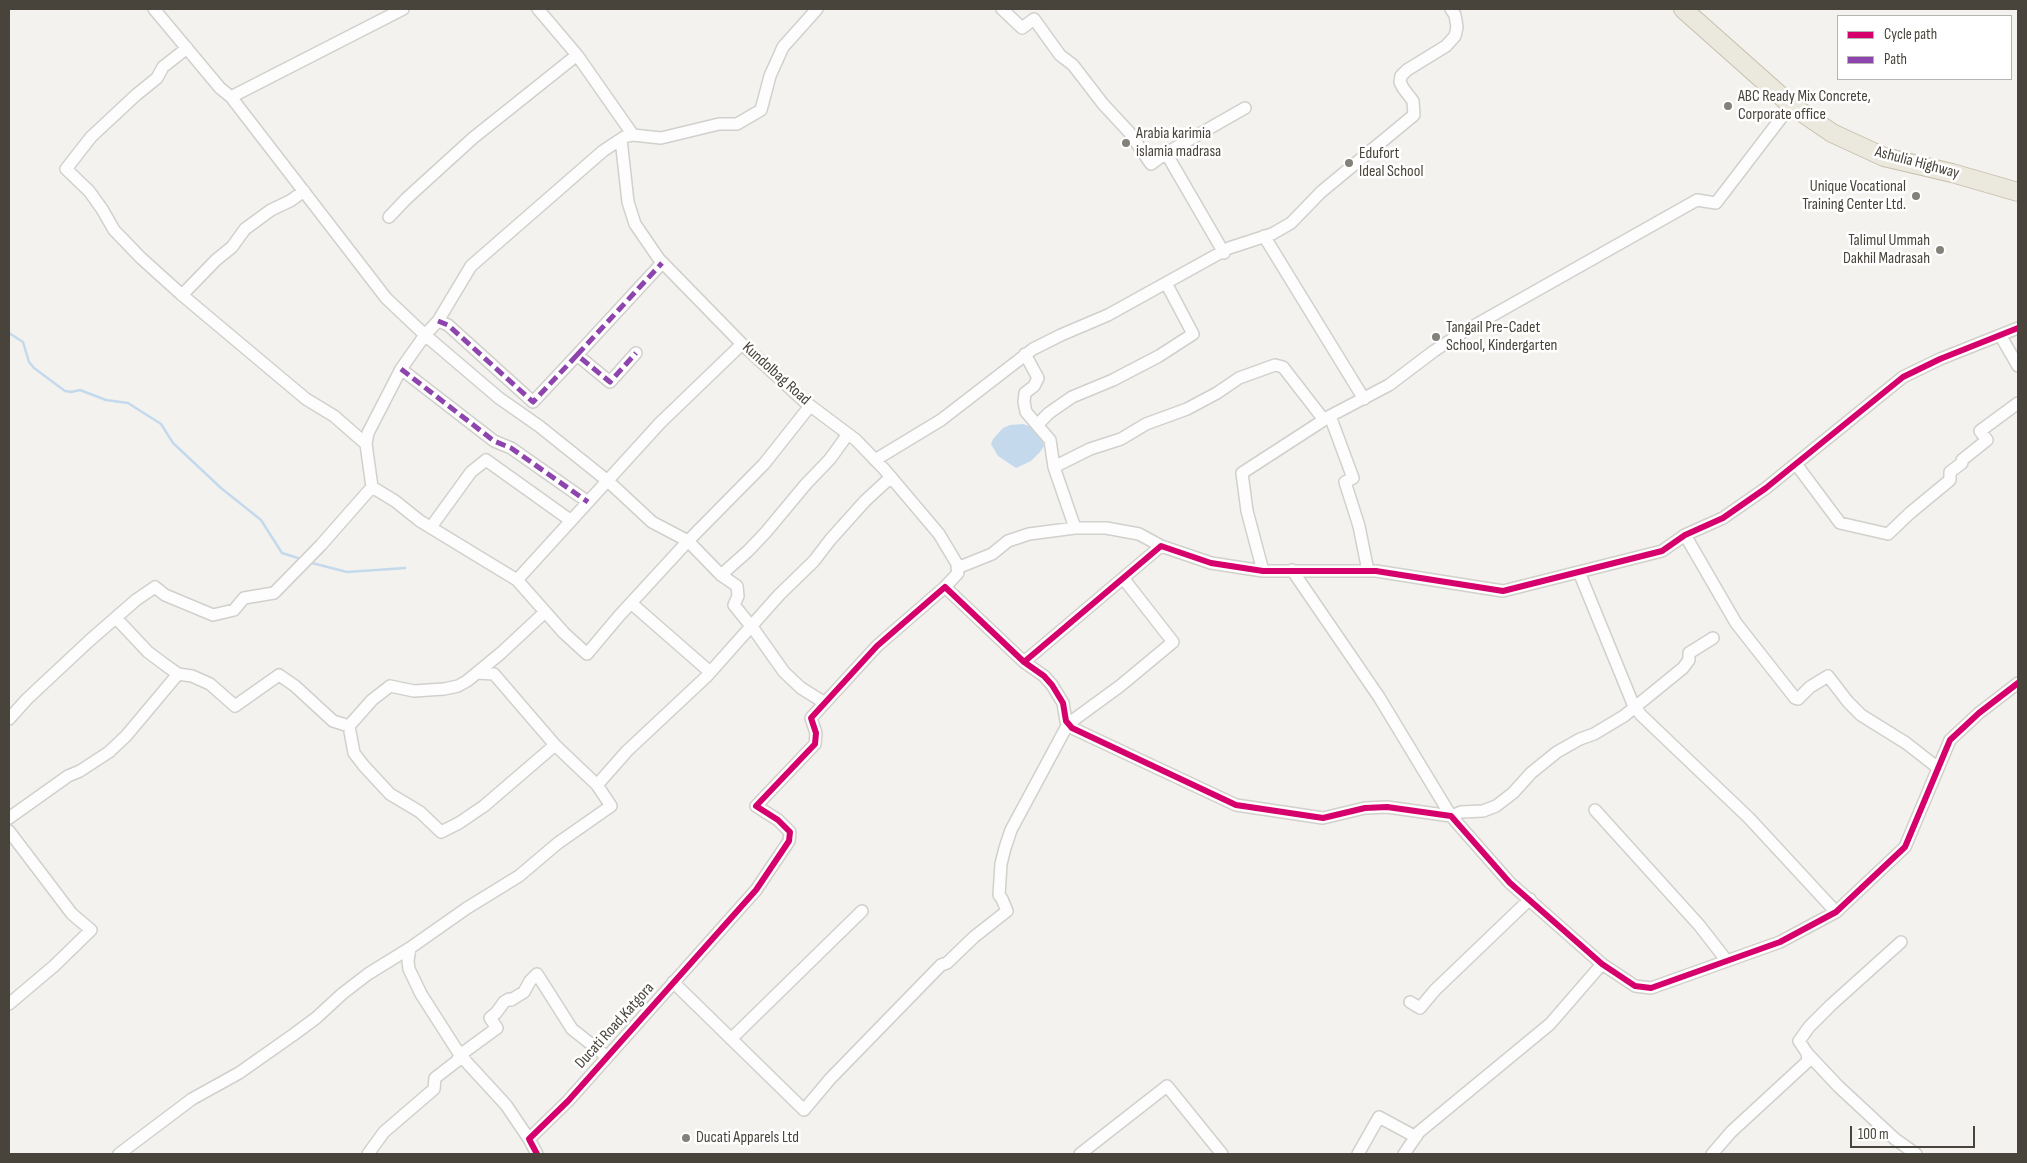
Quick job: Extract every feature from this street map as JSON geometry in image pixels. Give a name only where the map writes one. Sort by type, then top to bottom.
[{"type":"highway","name":"Ashulia Highway","points":[[1683,9],[1791,105],[1832,133],[1884,157],[1952,173],[2018,192]]},
{"type":"street","points":[[154,9],[220,88],[231,97],[386,298],[425,335],[499,398],[539,426],[609,482],[652,522],[688,541],[720,575],[737,586],[738,596],[734,606],[784,672],[801,688],[824,703],[877,646],[945,587],[958,573],[958,568],[992,554],[1008,540],[1029,534],[1075,528],[1106,528],[1139,534],[1160,546],[1210,563],[1263,571],[1368,571],[1503,591],[1662,551],[1685,535],[1723,518],[1766,488],[1903,378],[1940,359],[2018,328]]},
{"type":"street","points":[[231,97],[403,9]]},
{"type":"street","points":[[538,9],[577,55],[633,135]]},
{"type":"street","points":[[9,719],[27,699],[116,618],[155,587],[165,595],[214,615],[234,610],[244,598],[274,593],[372,487],[366,444],[368,433],[401,368],[425,335],[438,321],[472,266],[603,151],[621,139],[633,135],[661,138],[719,124],[737,124],[761,110],[770,76],[783,47],[817,9]]},
{"type":"street","points":[[1002,9],[1022,28],[1034,19],[1060,55],[1073,65],[1103,104],[1129,132],[1151,164],[1166,153],[1245,108]]},
{"type":"street","points":[[875,460],[941,420],[1026,354],[1061,335],[1095,321],[1229,248],[1278,231],[1291,223],[1322,192],[1414,115],[1414,101],[1403,88],[1400,76],[1446,46],[1455,36],[1457,27],[1455,15],[1450,9]]},
{"type":"street","points":[[187,48],[163,67],[157,78],[91,137],[66,169],[89,191],[114,230],[141,258],[306,399],[334,416],[366,444]]},
{"type":"street","points":[[389,217],[473,138],[577,55]]},
{"type":"street","points":[[1263,571],[1248,511],[1242,473],[1327,418],[1389,385],[1434,350],[1463,332],[1697,200],[1716,203],[1791,105]]},
{"type":"street","name":"Kundolbag Road","points":[[621,139],[628,202],[635,224],[662,263],[742,344],[810,406],[848,434],[875,460],[939,534],[958,568]]},
{"type":"street","points":[[1166,153],[1224,252]]},
{"type":"street","points":[[182,295],[216,260],[232,247],[245,229],[304,191]]},
{"type":"street","points":[[1264,236],[1364,399]]},
{"type":"street","points":[[438,321],[448,325],[533,402],[662,263]]},
{"type":"street","points":[[1037,425],[1072,397],[1113,380],[1160,356],[1193,334],[1166,283]]},
{"type":"street","points":[[2000,335],[2018,366]]},
{"type":"street","points":[[517,580],[570,520],[609,482],[660,423],[742,344]]},
{"type":"street","points":[[577,355],[610,382],[636,353]]},
{"type":"street","points":[[1026,354],[1038,378],[1034,386],[1025,393],[1026,412],[1050,440],[1054,467],[1075,528]]},
{"type":"street","points":[[1054,467],[1090,449],[1121,438],[1146,424],[1187,409],[1212,396],[1239,378],[1276,365],[1283,366],[1327,418],[1353,478],[1345,482],[1358,526],[1368,571]]},
{"type":"street","points":[[401,368],[494,441],[512,448],[588,502]]},
{"type":"street","points":[[1796,464],[1840,524],[1888,534],[1950,480],[1950,472],[1986,440],[1980,431],[2018,403]]},
{"type":"street","points":[[372,487],[396,501],[431,527],[517,580],[545,612],[587,654],[688,541],[700,532],[764,464],[810,406]]},
{"type":"street","points":[[720,575],[748,551],[766,532],[810,478],[830,459],[848,434]]},
{"type":"street","points":[[431,527],[471,472],[486,460],[570,520]]},
{"type":"street","points":[[596,786],[627,751],[710,672],[779,595],[814,561],[865,501],[891,477]]},
{"type":"street","points":[[1685,535],[1736,623],[1795,698],[1798,699],[1810,687],[1828,676],[1860,714],[1906,743],[1938,768]]},
{"type":"street","points":[[1024,662],[1160,546]]},
{"type":"street","points":[[1292,570],[1379,697],[1451,816],[1510,882],[1602,964],[1635,986],[1651,988],[1780,942],[1836,912],[1905,847],[1950,740],[1979,712],[2018,682]]},
{"type":"street","points":[[1579,572],[1635,707],[1641,715],[1749,818],[1836,912]]},
{"type":"street","points":[[673,982],[804,1110],[830,1079],[941,966],[947,963],[974,937],[1007,911],[1007,907],[999,895],[1001,864],[1005,848],[1011,830],[1068,724],[1120,686],[1173,642],[1123,578]]},
{"type":"street","points":[[945,587],[1024,662],[1044,676],[1063,703],[1068,724],[1072,728],[1236,805],[1323,818],[1365,808],[1387,807],[1451,816],[1461,812],[1483,812],[1496,806],[1556,752],[1594,734],[1624,716],[1683,668],[1689,660],[1689,653],[1714,638]]},
{"type":"street","points":[[631,603],[710,672]]},
{"type":"street","points":[[545,612],[478,673],[458,686],[414,691],[390,686],[372,700],[350,726],[354,753],[364,766],[390,794],[420,812],[441,832],[459,823],[484,806],[555,745]]},
{"type":"street","points":[[116,618],[148,652],[178,674],[192,676],[210,684],[235,706],[279,675],[295,686],[333,721],[350,726]]},
{"type":"street","points":[[119,1154],[192,1099],[239,1073],[316,1018],[342,994],[368,974],[519,876],[558,844],[612,806],[596,786],[555,745],[494,674],[478,673]]},
{"type":"street","points":[[9,818],[68,776],[80,771],[109,752],[126,736],[178,674]]},
{"type":"street","name":"Ducati Road,Katgora","points":[[529,1139],[568,1101],[606,1056],[756,890],[790,840],[790,832],[778,820],[756,806],[815,744],[816,733],[811,718],[824,703]]},
{"type":"street","points":[[1595,810],[1699,925],[1727,961]]},
{"type":"street","points":[[9,831],[72,914],[91,930],[54,966],[9,1004]]},
{"type":"street","points":[[1410,1002],[1420,1008],[1446,979],[1530,899]]},
{"type":"street","points":[[731,1039],[862,911]]},
{"type":"street","points":[[1901,942],[1831,1005],[1809,1027],[1799,1042],[1838,1086],[1895,1139],[1916,1154]]},
{"type":"street","points":[[410,948],[408,961],[415,984],[460,1055],[506,1105],[537,1154]]},
{"type":"street","points":[[1404,1154],[1416,1137],[1550,1024],[1602,964]]},
{"type":"street","points":[[368,1154],[384,1132],[434,1089],[435,1078],[457,1061],[460,1055],[497,1028],[490,1018],[509,998],[511,1000],[524,992],[530,981],[537,974],[572,1029],[606,1056]]},
{"type":"street","points":[[1712,1154],[1731,1132],[1808,1061],[1807,1053]]},
{"type":"street","points":[[1080,1154],[1167,1086],[1222,1154]]},
{"type":"street","points":[[1363,1152],[1379,1117],[1416,1137]]},
{"type":"water","points":[[1023,424],[1032,427],[1041,437],[1044,446],[1031,461],[1016,468],[998,456],[991,444],[1003,428],[1010,425]]},
{"type":"waterway","points":[[9,333],[23,342],[29,362],[34,368],[65,391],[80,390],[106,400],[128,403],[161,424],[173,443],[221,488],[261,520],[282,553],[301,559]]},
{"type":"waterway","points":[[308,562],[347,572],[405,568]]},
{"type":"marked path","points":[[577,355],[662,263]]},
{"type":"marked path","points":[[438,321],[448,325],[533,402],[577,355],[610,382],[636,353]]},
{"type":"marked path","points":[[401,369],[494,441],[511,448],[588,502]]},
{"type":"cycle path","points":[[537,1154],[529,1139],[568,1101],[756,890],[789,841],[790,832],[778,820],[756,806],[815,744],[816,733],[811,718],[877,646],[945,587],[1024,662],[1161,546],[1211,563],[1263,571],[1376,571],[1503,591],[1662,551],[1685,535],[1723,518],[1766,488],[1903,377],[1940,359],[2018,328]]},
{"type":"cycle path","points":[[1024,662],[1044,676],[1052,685],[1063,703],[1066,721],[1072,728],[1236,805],[1323,818],[1365,808],[1387,807],[1451,816],[1510,883],[1602,964],[1635,986],[1651,988],[1780,942],[1836,912],[1905,847],[1950,740],[1979,713],[2018,683]]},
{"type":"place","name":"ABC Ready Mix Concrete, Corporate office","points":[[1728,106]]},
{"type":"place","name":"Arabia karimia islamia madrasa","points":[[1126,143]]},
{"type":"place","name":"Edufort Ideal School","points":[[1349,163]]},
{"type":"place","name":"Unique Vocational Training Center Ltd.","points":[[1916,196]]},
{"type":"place","name":"Talimul Ummah Dakhil Madrasah","points":[[1940,250]]},
{"type":"place","name":"Tangail Pre-Cadet School, Kindergarten","points":[[1436,337]]},
{"type":"place","name":"Ducati Apparels Ltd","points":[[686,1138]]}]
